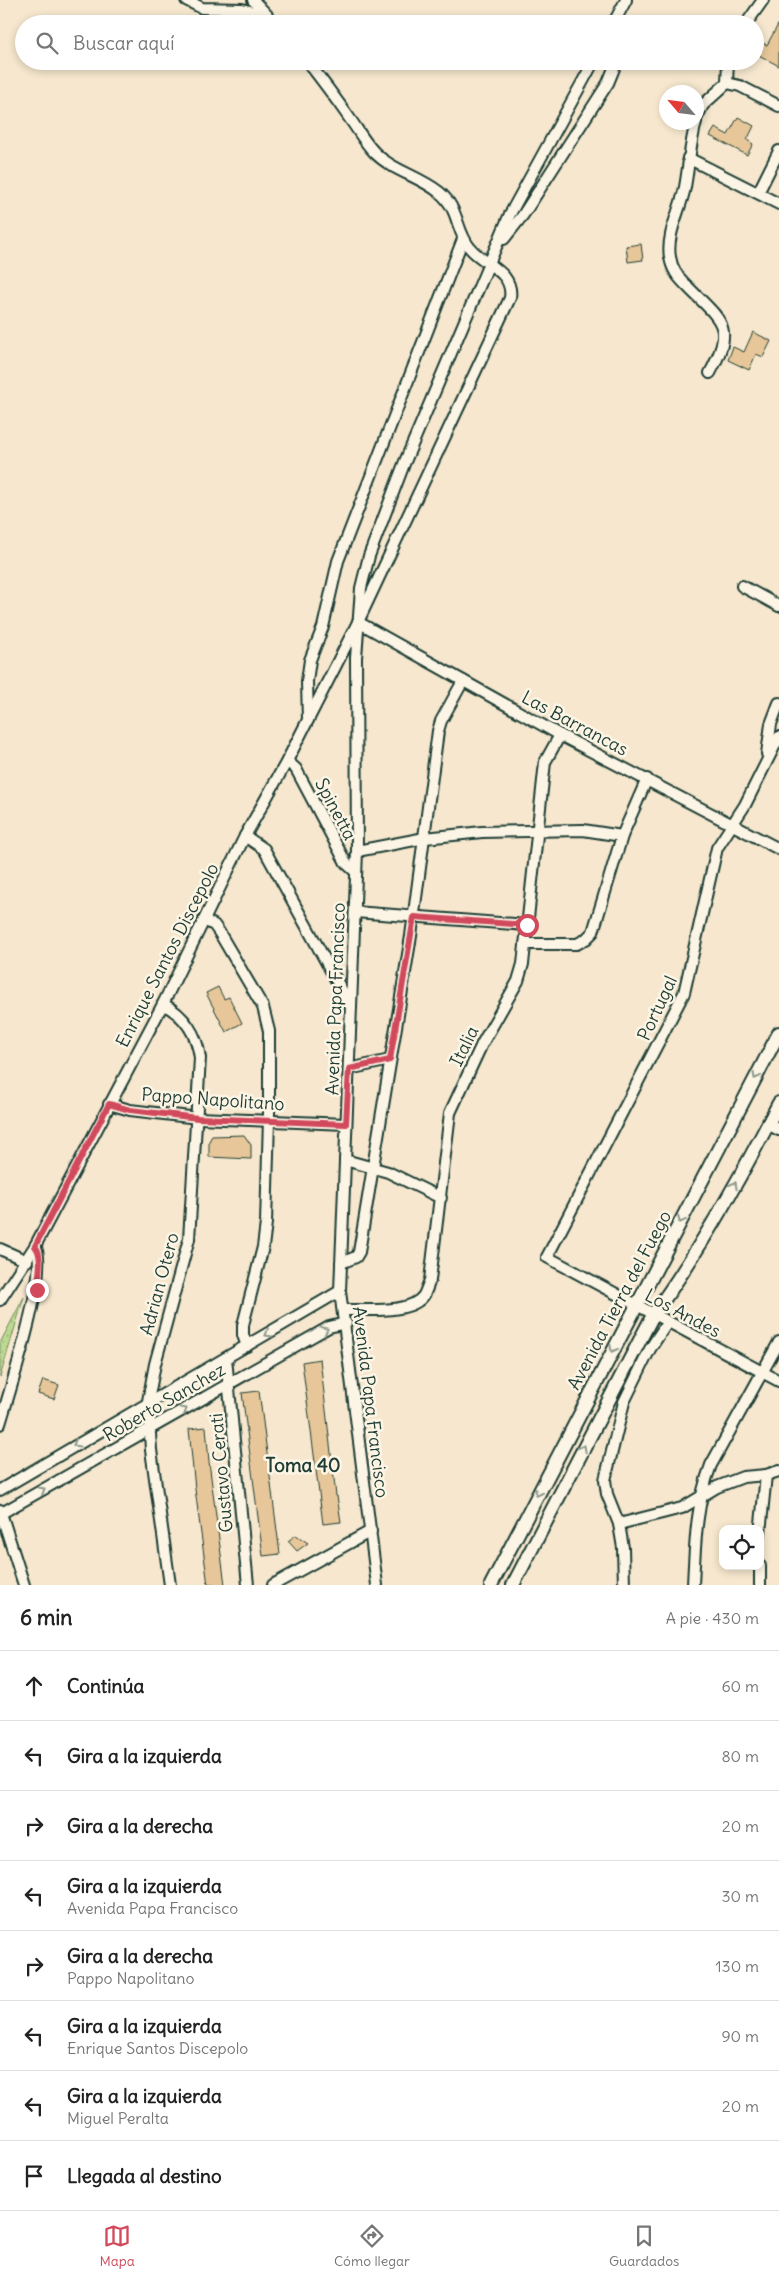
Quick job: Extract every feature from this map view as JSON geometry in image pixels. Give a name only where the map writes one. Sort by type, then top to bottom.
[{"type":"street","points":[[186,0],[202,8],[242,10],[261,15]]},
{"type":"street","points":[[253,0],[266,15]]},
{"type":"street","points":[[618,15],[626,0]]},
{"type":"street","points":[[752,15],[763,0]]},
{"type":"street","points":[[308,720],[307,681],[310,660],[323,627],[338,561],[463,239],[453,206],[423,180],[391,165],[374,153],[314,70]]},
{"type":"street","points":[[497,248],[510,214],[589,70]]},
{"type":"street","points":[[497,248],[523,215],[608,82],[613,70]]},
{"type":"street","points":[[704,104],[727,83],[728,70]]},
{"type":"street","points":[[727,83],[740,86],[779,106]]},
{"type":"street","points":[[694,130],[688,158],[686,187],[670,244],[670,256],[678,277],[718,318],[724,329],[724,340],[720,355],[710,372]]},
{"type":"street","points":[[758,193],[779,151]]},
{"type":"street","points":[[688,158],[779,204]]},
{"type":"street","name":"Enrique Santos Discepolo","points":[[0,1300],[27,1261],[163,1004],[245,836],[287,761],[358,622],[510,298],[511,289],[508,279],[471,250],[463,239]]},
{"type":"street","name":"Avenida Papa Francisco","points":[[377,1585],[346,1324],[340,1291],[352,1008],[356,872],[358,622],[361,588],[369,556],[404,464],[478,288],[497,248]]},
{"type":"street","points":[[742,586],[779,606]]},
{"type":"street","name":"Las Barrancas","points":[[358,622],[560,735],[779,849]]},
{"type":"street","points":[[341,1263],[356,1257],[359,1252],[414,917],[441,721],[463,681]]},
{"type":"street","name":"Portugal","points":[[766,763],[771,724],[779,704]]},
{"type":"street","name":"Italia","points":[[344,1310],[401,1309],[414,1305],[423,1296],[430,1280],[450,1113],[482,1044],[518,981],[525,944],[545,762],[560,735]]},
{"type":"street","name":"Portugal","points":[[548,1257],[684,994],[717,848],[745,805],[779,737]]},
{"type":"street","name":"Spinetta","points":[[287,761],[296,769],[346,863],[356,872]]},
{"type":"street","points":[[525,944],[577,944],[593,932],[622,836],[647,779]]},
{"type":"street","points":[[356,851],[425,838],[482,832],[583,830],[622,836]]},
{"type":"street","points":[[245,836],[264,849],[352,1008]]},
{"type":"street","points":[[354,912],[527,925]]},
{"type":"street","points":[[204,920],[214,925],[219,932],[263,1007],[269,1031],[266,1223],[263,1247],[243,1324],[243,1335],[247,1346]]},
{"type":"street","name":"Adrian Otero","points":[[163,1004],[176,1011],[195,1036],[198,1048],[198,1118],[189,1239],[155,1364],[148,1402],[170,1585]]},
{"type":"street","name":"Avenida Tierra del Fuego","points":[[491,1585],[779,1033]]},
{"type":"street","points":[[349,1069],[390,1060]]},
{"type":"street","points":[[513,1585],[653,1316],[773,1127],[779,1103]]},
{"type":"street","name":"Pappo Napolitano","points":[[109,1104],[130,1110],[198,1118],[269,1119],[346,1124]]},
{"type":"street","points":[[345,1160],[388,1172],[441,1198]]},
{"type":"street","points":[[0,1424],[37,1290],[40,1259],[39,1251],[35,1246]]},
{"type":"street","points":[[0,1249],[27,1261]]},
{"type":"street","name":"Los Andes","points":[[548,1257],[653,1316],[779,1381]]},
{"type":"street","name":"Roberto Sanchez","points":[[0,1490],[340,1291]]},
{"type":"street","points":[[624,1585],[623,1548],[619,1524],[607,1494],[605,1480],[619,1416],[650,1350],[667,1323]]},
{"type":"street","name":"Roberto Sanchez","points":[[0,1513],[329,1327],[346,1324]]},
{"type":"street","points":[[693,1585],[701,1495],[711,1466],[779,1342]]},
{"type":"street","name":"Gustavo Cerati","points":[[226,1358],[248,1585]]},
{"type":"street","points":[[619,1524],[682,1508],[701,1495],[743,1477],[766,1475],[779,1471]]},
{"type":"street","points":[[761,1525],[766,1475]]},
{"type":"street","points":[[0,1513],[24,1585]]},
{"type":"street","points":[[273,1585],[371,1531]]},
{"type":"street","points":[[760,1570],[760,1585]]},
{"type":"green space","points":[[24,1297],[0,1377],[0,1343]]},
{"type":"building","points":[[779,23],[779,66],[764,58],[764,44],[767,45]]},
{"type":"building","points":[[738,117],[754,126],[747,140],[753,144],[747,155],[710,136],[715,128],[728,135]]},
{"type":"building","points":[[641,244],[643,260],[628,262],[626,246]]},
{"type":"building","points":[[753,332],[771,341],[763,357],[756,354],[749,370],[728,360],[733,347],[744,352]]},
{"type":"building","points":[[218,987],[224,999],[229,997],[242,1023],[226,1032],[206,993]]},
{"type":"building","points":[[244,1135],[251,1145],[251,1159],[209,1157],[209,1141],[212,1136]]},
{"type":"building","points":[[320,1359],[336,1496],[341,1522],[323,1524],[302,1362]]},
{"type":"building","points":[[43,1380],[59,1385],[54,1399],[38,1394]]},
{"type":"building","points":[[259,1391],[280,1554],[263,1556],[242,1393]]},
{"type":"building","points":[[206,1427],[225,1585],[208,1585],[195,1489],[189,1429]]},
{"type":"building","points":[[296,1535],[308,1543],[297,1551],[288,1541]]},
{"type":"district","name":"Toma 40","points":[[303,1465]]},
{"type":"route","points":[[37,1290],[40,1259],[39,1251],[35,1246],[109,1104],[130,1110],[198,1118],[269,1119],[346,1124],[349,1069],[390,1060],[414,917],[527,925]]}]
